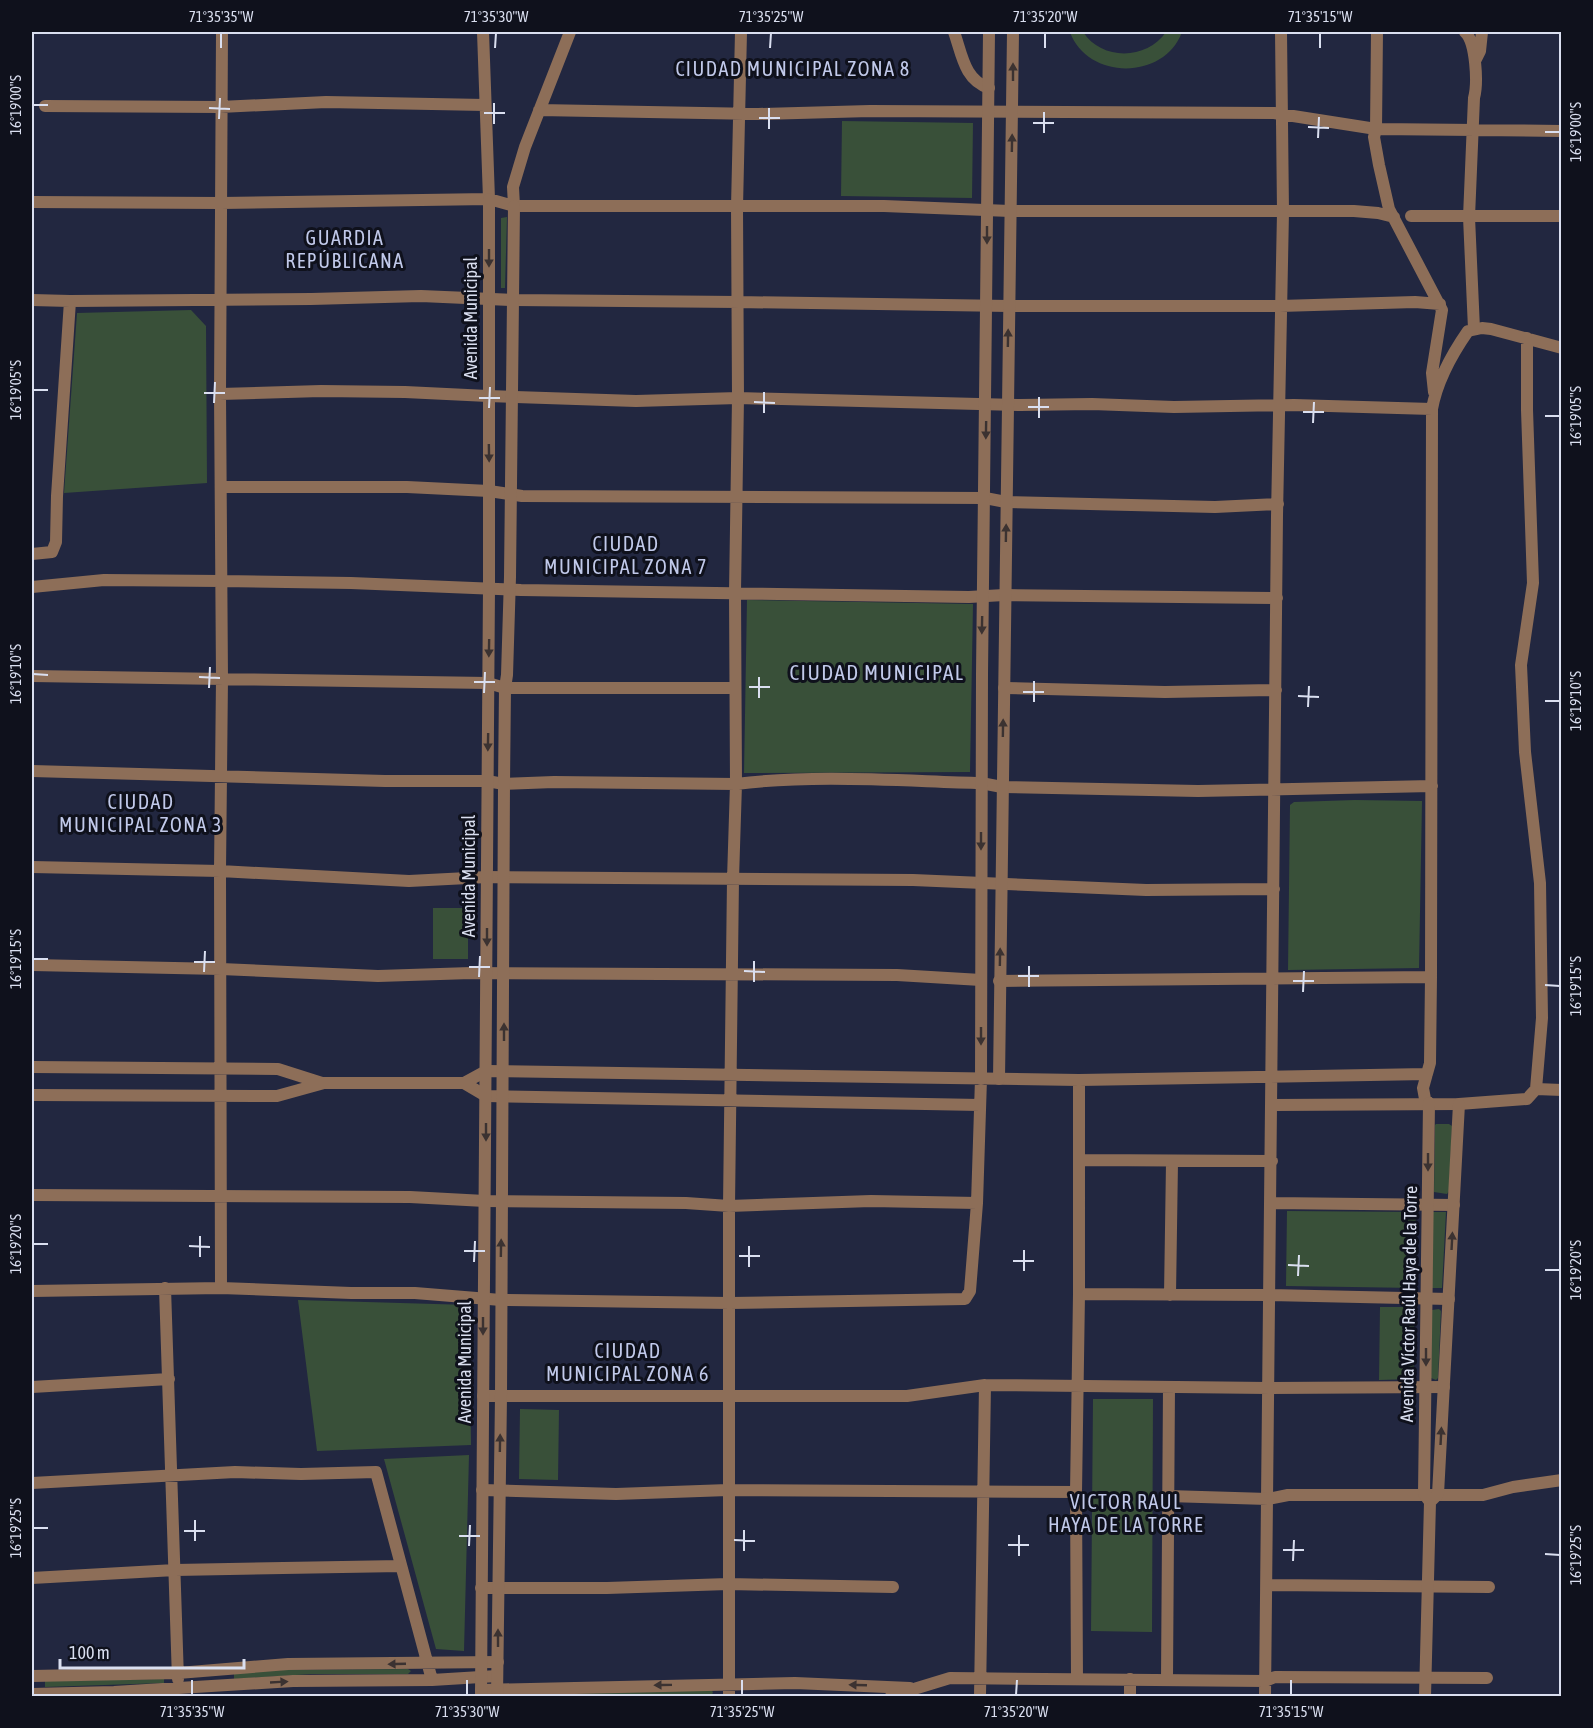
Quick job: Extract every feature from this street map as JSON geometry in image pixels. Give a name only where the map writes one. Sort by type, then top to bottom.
[{"type":"street","points":[[221,1288],[220,107],[222,32]]},
{"type":"street","name":"Avenida Municipal","points":[[481,1693],[489,587],[489,199],[483,32]]},
{"type":"street","name":"Avenida Municipal","points":[[498,1693],[504,784],[505,688],[510,589],[513,187],[539,110],[570,32]]},
{"type":"street","points":[[729,1690],[729,1206],[736,784],[737,207],[741,32]]},
{"type":"street","points":[[954,32],[967,72],[978,85],[989,88]]},
{"type":"street","points":[[32,1291],[221,1288],[415,1293],[501,1300],[730,1303],[965,1299],[970,1291],[977,1203],[981,1079],[981,783],[989,32]]},
{"type":"street","points":[[999,1079],[1013,32]]},
{"type":"street","points":[[1265,1696],[1280,306],[1283,212],[1281,32]]},
{"type":"street","points":[[1377,32],[1374,137],[1389,209],[1440,304]]},
{"type":"street","points":[[1465,32],[1469,35],[1473,48],[1476,90],[1470,217],[1474,329]]},
{"type":"street","points":[[1474,62],[1480,51],[1482,32]]},
{"type":"street","points":[[45,106],[220,107],[326,102],[485,105]]},
{"type":"street","points":[[539,110],[740,114],[870,111],[1281,114],[1376,129],[1562,131]]},
{"type":"street","points":[[32,202],[221,203],[489,199],[514,206],[884,206],[1010,212],[1354,212],[1378,213],[1394,217]]},
{"type":"street","points":[[1411,216],[1562,216]]},
{"type":"street","points":[[32,300],[221,300],[421,296],[513,300],[987,306],[1280,306],[1415,302],[1440,304]]},
{"type":"street","points":[[32,554],[52,552],[56,542],[70,301]]},
{"type":"street","name":"Avenida Víctor Raúl Haya de la Torre","points":[[1431,1497],[1425,1388],[1429,1104],[1425,1099],[1423,1088],[1430,1063],[1432,373],[1442,319],[1440,304]]},
{"type":"street","points":[[220,394],[321,391],[405,392],[636,401],[738,398],[1174,407],[1433,402],[1440,381],[1467,331],[1491,329],[1562,348]]},
{"type":"street","points":[[1273,1105],[1459,1104],[1527,1099],[1536,1089],[1542,1018],[1540,882],[1525,752],[1521,665],[1533,583],[1527,338]]},
{"type":"street","points":[[222,487],[407,487],[489,491],[511,495],[985,498],[1006,502],[1215,507],[1278,504]]},
{"type":"street","points":[[32,587],[104,580],[221,581],[510,589],[983,597],[1004,595],[1277,598]]},
{"type":"street","points":[[32,676],[488,683],[505,688],[735,688]]},
{"type":"street","points":[[1004,688],[1165,692],[1276,690]]},
{"type":"street","points":[[32,771],[385,781],[487,781],[504,784],[554,782],[736,784],[813,780],[1198,791],[1432,786]]},
{"type":"street","points":[[32,867],[220,871],[409,881],[487,878],[913,880],[1146,890],[1274,889]]},
{"type":"street","points":[[32,965],[221,969],[378,976],[897,975],[981,980]]},
{"type":"street","points":[[999,981],[1431,977]]},
{"type":"street","points":[[32,1067],[278,1069],[324,1083]]},
{"type":"street","points":[[32,1095],[278,1096],[324,1083],[464,1083],[486,1071],[1079,1080],[1427,1074]]},
{"type":"street","points":[[1077,1678],[1079,1080]]},
{"type":"street","points":[[464,1083],[486,1096],[980,1106]]},
{"type":"street","points":[[1536,1089],[1562,1090]]},
{"type":"street","name":"Avenida Víctor Raúl Haya de la Torre","points":[[1431,1497],[1444,1386],[1459,1104]]},
{"type":"street","points":[[1079,1160],[1272,1161]]},
{"type":"street","points":[[1170,1295],[1172,1162]]},
{"type":"street","points":[[32,1195],[410,1197],[485,1201],[686,1203],[729,1206],[871,1201],[977,1203]]},
{"type":"street","points":[[1271,1203],[1454,1205]]},
{"type":"street","points":[[165,1288],[179,1688]]},
{"type":"street","points":[[1079,1294],[1449,1299]]},
{"type":"street","points":[[32,1387],[169,1379]]},
{"type":"street","points":[[980,1696],[985,1386]]},
{"type":"street","points":[[483,1396],[907,1396],[985,1386],[1425,1388],[1444,1386]]},
{"type":"street","points":[[1167,1679],[1169,1387]]},
{"type":"street","points":[[32,1483],[268,1471],[301,1474],[376,1472],[432,1680]]},
{"type":"street","points":[[1168,1496],[1268,1499],[1288,1495],[1431,1497],[1483,1495],[1513,1486],[1562,1480]]},
{"type":"street","points":[[482,1490],[616,1494],[728,1490],[1076,1492]]},
{"type":"street","points":[[1425,1696],[1431,1497]]},
{"type":"street","points":[[32,1578],[175,1570],[401,1566]]},
{"type":"street","points":[[481,1588],[728,1584],[893,1587]]},
{"type":"street","points":[[1267,1585],[1488,1587]]},
{"type":"street","points":[[32,1676],[178,1673],[288,1664],[498,1662]]},
{"type":"street","points":[[32,1694],[57,1695],[179,1688],[245,1690],[497,1676]]},
{"type":"street","points":[[891,1696],[950,1678],[1265,1680],[1275,1677],[1486,1678]]},
{"type":"street","points":[[1130,1679],[1130,1696]]},
{"type":"street","points":[[481,1693],[729,1690],[795,1683],[917,1688]]},
{"type":"green space","points":[[1070,32],[1083,32],[1101,48],[1124,53],[1148,48],[1166,32],[1182,32],[1173,48],[1159,59],[1143,66],[1126,68],[1108,66],[1092,59],[1079,48]]},
{"type":"green space","points":[[842,121],[973,123],[972,198],[841,196]]},
{"type":"green space","points":[[507,217],[505,288],[501,288],[501,218]]},
{"type":"green space","points":[[191,310],[206,326],[207,483],[64,493],[77,313]]},
{"type":"green space","points":[[747,600],[973,604],[970,772],[744,773]]},
{"type":"green space","points":[[1422,801],[1419,968],[1288,970],[1290,805],[1294,802]]},
{"type":"green space","points":[[433,908],[468,908],[468,959],[433,959]]},
{"type":"green space","points":[[1436,1124],[1452,1126],[1447,1194],[1434,1192]]},
{"type":"green space","points":[[1287,1211],[1416,1212],[1416,1288],[1286,1286]]},
{"type":"green space","points":[[1432,1212],[1446,1212],[1442,1288],[1432,1288]]},
{"type":"green space","points":[[298,1300],[469,1305],[471,1445],[317,1451]]},
{"type":"green space","points":[[1380,1307],[1414,1307],[1414,1379],[1379,1380]]},
{"type":"green space","points":[[1432,1310],[1441,1311],[1438,1378],[1436,1380],[1431,1378]]},
{"type":"green space","points":[[1093,1399],[1153,1399],[1152,1632],[1091,1631]]},
{"type":"green space","points":[[520,1409],[559,1410],[558,1480],[519,1479]]},
{"type":"green space","points":[[469,1455],[464,1651],[436,1649],[384,1459]]},
{"type":"green space","points":[[408,1669],[411,1671],[408,1674],[311,1674],[234,1679],[234,1673],[282,1670]]},
{"type":"green space","points":[[164,1679],[164,1683],[45,1687],[45,1681]]},
{"type":"green space","points":[[712,1690],[713,1693],[710,1696],[512,1696],[514,1694]]},
{"type":"district","name":"CIUDAD MUNICIPAL ZONA 8","points":[[793,69]]},
{"type":"district","name":"GUARDIA REPÚBLICANA","points":[[345,250]]},
{"type":"district","name":"CIUDAD MUNICIPAL ZONA 7","points":[[626,556]]},
{"type":"district","name":"CIUDAD MUNICIPAL","points":[[877,673]]},
{"type":"district","name":"CIUDAD MUNICIPAL ZONA 3","points":[[141,814]]},
{"type":"district","name":"CIUDAD MUNICIPAL ZONA 6","points":[[628,1362]]},
{"type":"district","name":"VICTOR RAUL HAYA DE LA TORRE","points":[[1126,1514]]}]
